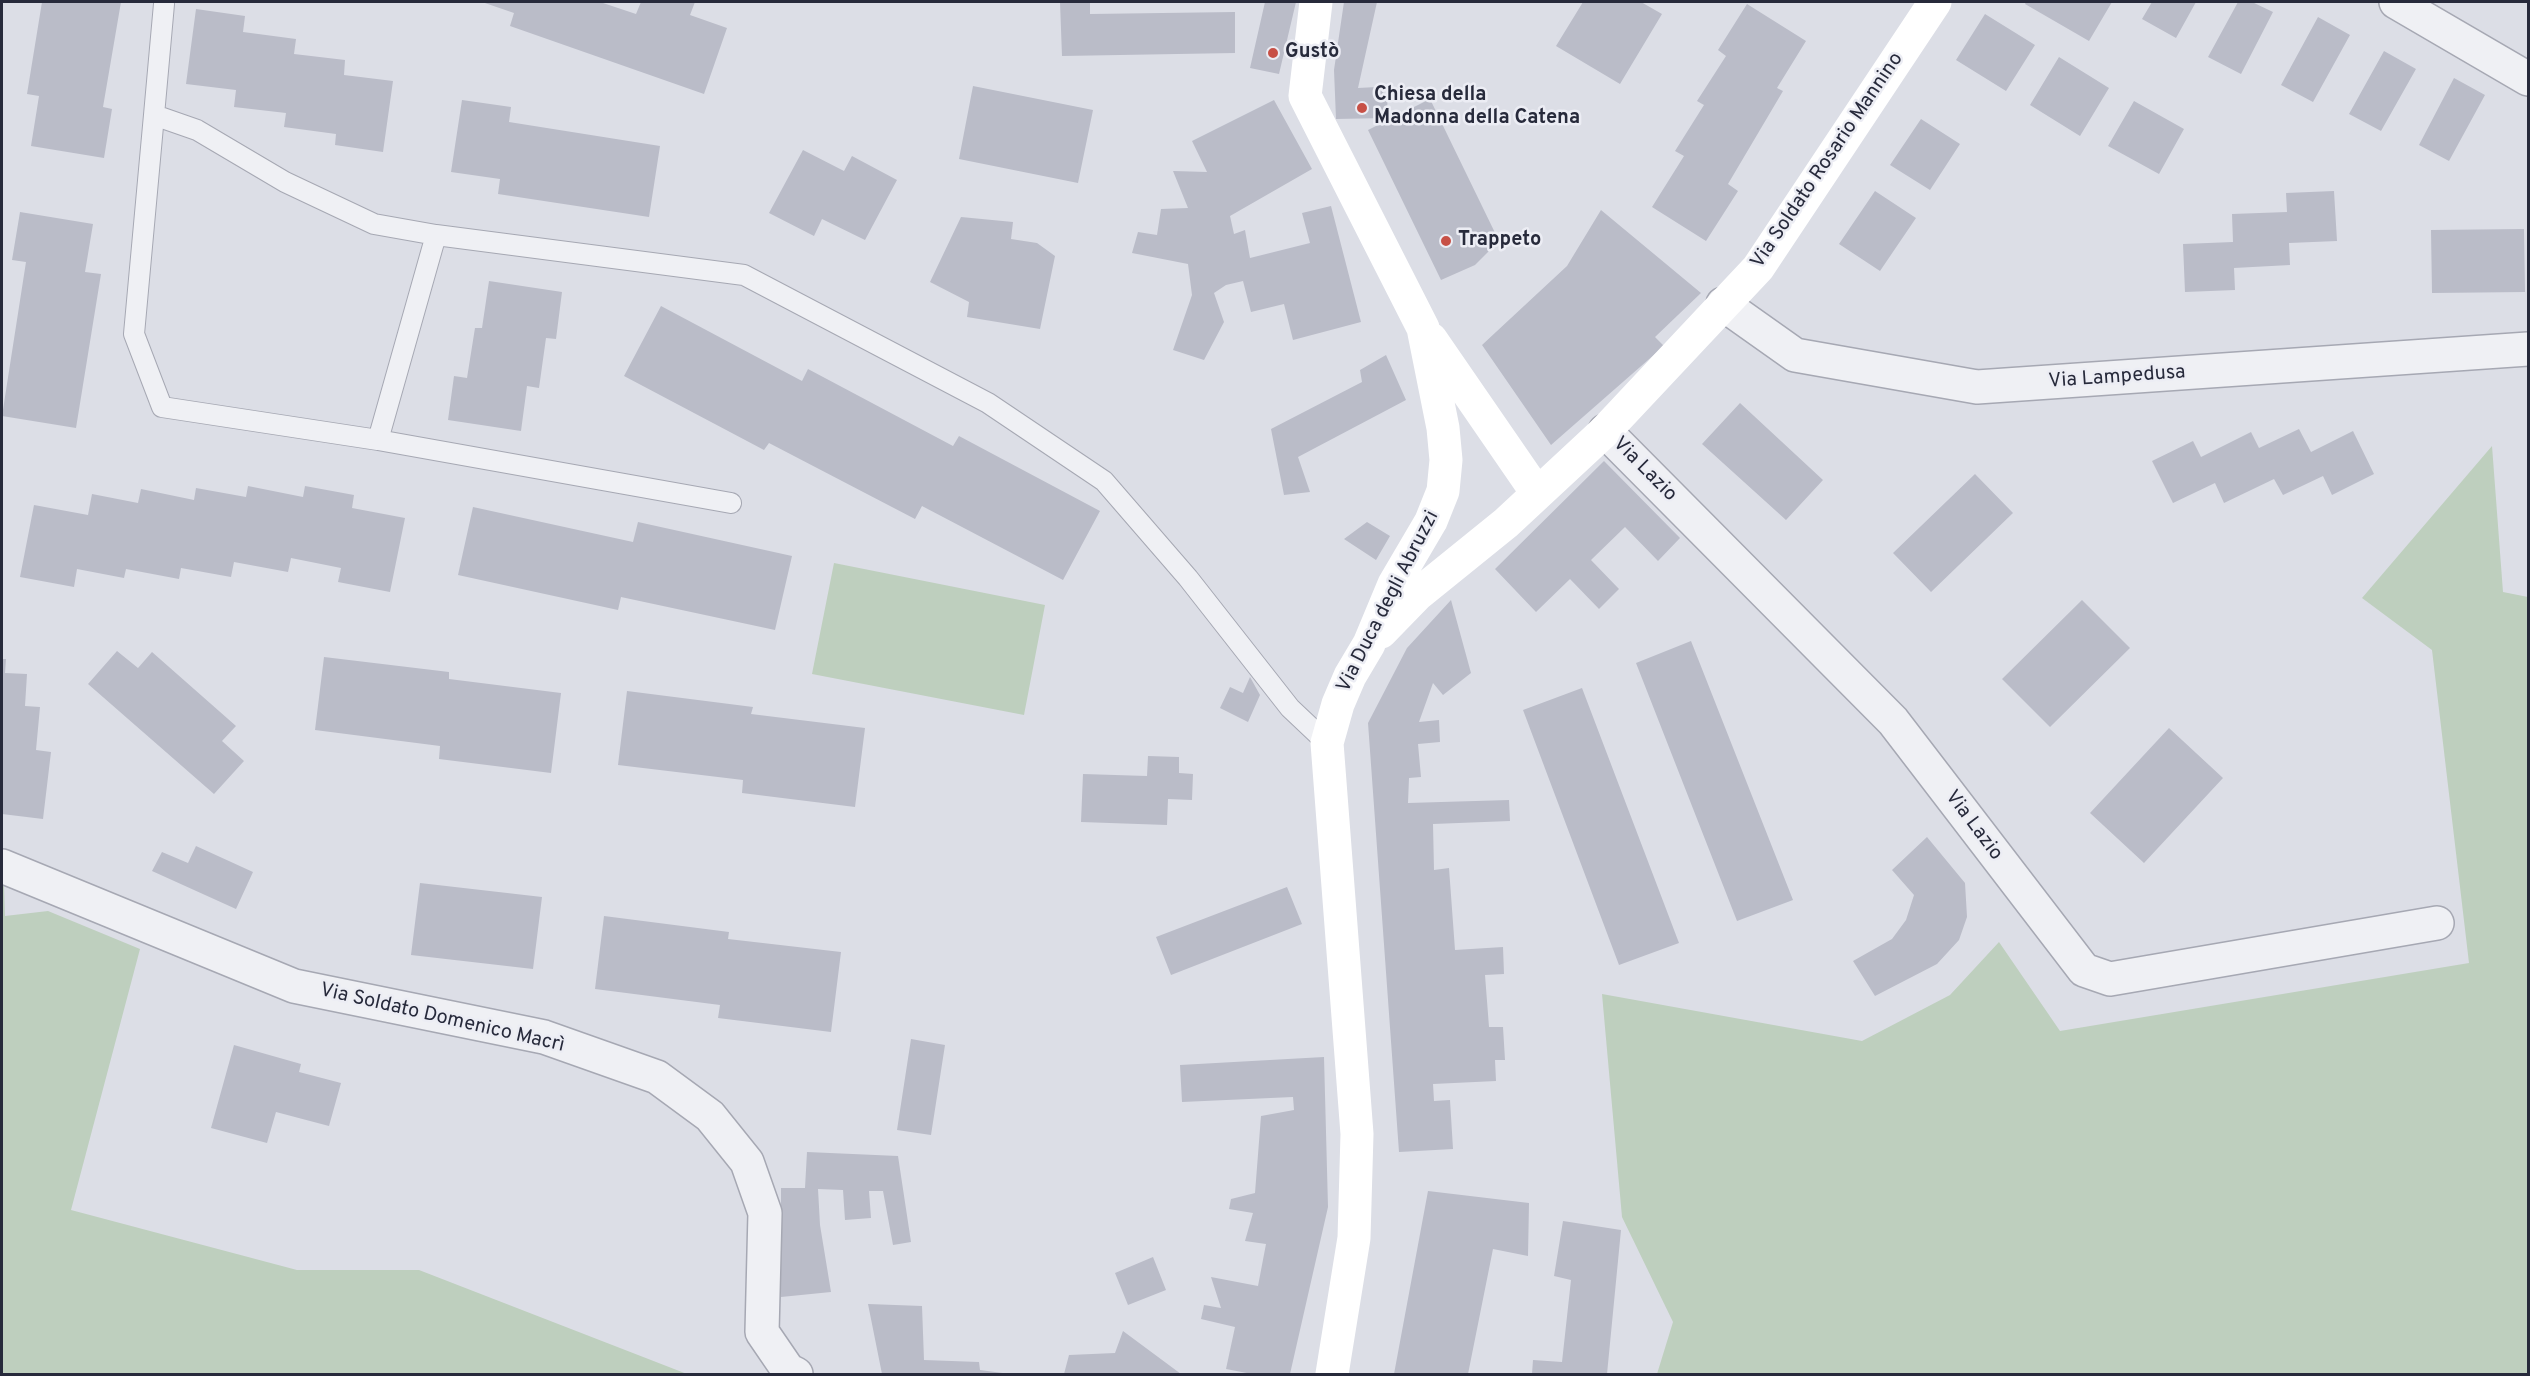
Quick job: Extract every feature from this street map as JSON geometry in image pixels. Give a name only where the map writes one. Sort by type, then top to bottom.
[{"type":"main road","name":"Via Duca degli Abruzzi","points":[[1316,2],[1305,96],[1423,328],[1443,428],[1446,460],[1443,491],[1431,521],[1394,584],[1369,644],[1350,676],[1338,704],[1327,743],[1357,1134],[1354,1238],[1332,1374]]},
{"type":"main road","name":"Via Soldato Rosario Mannino","points":[[1369,644],[1417,595],[1506,523],[1605,431],[1758,268],[1935,2]]},
{"type":"main road","points":[[1423,328],[1538,493]]},
{"type":"street","points":[[2396,2],[2529,78]]},
{"type":"street","name":"Via Lampedusa","points":[[1723,304],[1795,355],[1977,387],[2529,349]]},
{"type":"street","name":"Via Lazio","points":[[1605,431],[1893,721],[2084,970],[2110,979],[2437,923]]},
{"type":"street","name":"Via Soldato Domenico Macrì","points":[[2,866],[294,986],[544,1037],[657,1077],[710,1116],[747,1162],[765,1214],[762,1332],[788,1370],[796,1374]]},
{"type":"lane","points":[[164,4],[134,334],[162,407],[378,440],[731,503]]},
{"type":"lane","points":[[154,115],[197,130],[285,182],[374,224],[436,235],[744,275],[988,404],[1104,480],[1188,578],[1290,708],[1327,743]]},
{"type":"lane","points":[[378,440],[436,235]]},
{"type":"green space","points":[[2492,446],[2503,592],[2528,597],[2528,1374],[1657,1374],[1673,1322],[1622,1217],[1602,994],[1862,1041],[1950,995],[1999,942],[2060,1031],[2469,963],[2432,650],[2362,598]]},
{"type":"green space","points":[[834,563],[1045,605],[1024,715],[812,674]]},
{"type":"green space","points":[[2,886],[4,886],[5,916],[48,911],[140,949],[71,1210],[297,1270],[419,1270],[687,1374],[2,1374]]},
{"type":"building","points":[[42,2],[121,2],[103,107],[112,109],[104,158],[31,146],[39,96],[27,94]]},
{"type":"building","points":[[482,2],[600,2],[636,14],[641,2],[695,2],[690,15],[727,28],[704,94],[510,26],[514,13]]},
{"type":"building","points":[[1060,2],[1090,2],[1090,14],[1235,12],[1235,53],[1062,56]]},
{"type":"building","points":[[1265,2],[1296,2],[1279,74],[1250,68]]},
{"type":"building","points":[[1344,2],[1377,2],[1358,88],[1377,87],[1388,97],[1386,118],[1336,119],[1334,70]]},
{"type":"building","points":[[1583,2],[1641,2],[1662,14],[1620,84],[1556,46]]},
{"type":"building","points":[[2026,2],[2112,2],[2089,41],[2025,4]]},
{"type":"building","points":[[2152,2],[2196,2],[2176,38],[2142,19]]},
{"type":"building","points":[[2238,2],[2252,2],[2273,12],[2241,74],[2208,57]]},
{"type":"building","points":[[1747,4],[1806,41],[1777,88],[1783,91],[1728,184],[1738,191],[1706,241],[1652,207],[1684,156],[1675,151],[1704,105],[1697,101],[1726,56],[1718,50]]},
{"type":"building","points":[[196,9],[245,16],[243,32],[296,39],[294,54],[345,60],[344,75],[393,81],[383,152],[335,145],[336,134],[284,127],[286,113],[234,107],[236,90],[186,84]]},
{"type":"building","points":[[1985,14],[2035,45],[2006,91],[1956,60]]},
{"type":"building","points":[[2318,17],[2350,35],[2313,102],[2281,85]]},
{"type":"building","points":[[2384,51],[2416,69],[2381,131],[2349,114]]},
{"type":"building","points":[[2059,57],[2109,88],[2080,136],[2030,105]]},
{"type":"building","points":[[2454,78],[2485,95],[2449,161],[2419,145]]},
{"type":"building","points":[[973,86],[1093,110],[1078,183],[959,159]]},
{"type":"building","points":[[1430,99],[1499,241],[1475,265],[1441,280],[1368,130]]},
{"type":"building","points":[[462,100],[511,107],[509,122],[660,146],[649,217],[498,194],[500,179],[451,172]]},
{"type":"building","points":[[1274,100],[1312,169],[1230,216],[1234,234],[1245,230],[1250,258],[1310,243],[1302,213],[1331,206],[1361,322],[1293,340],[1284,304],[1251,312],[1243,281],[1226,285],[1214,293],[1224,322],[1204,360],[1173,350],[1192,295],[1188,264],[1132,253],[1138,232],[1157,235],[1161,209],[1188,208],[1173,171],[1207,172],[1192,141]]},
{"type":"building","points":[[2134,101],[2184,129],[2159,174],[2108,146]]},
{"type":"building","points":[[1921,119],[1960,144],[1930,190],[1890,165]]},
{"type":"building","points":[[803,150],[844,171],[852,156],[897,180],[865,240],[822,219],[814,236],[769,213]]},
{"type":"building","points":[[1875,191],[1916,218],[1880,271],[1839,244]]},
{"type":"building","points":[[2334,191],[2337,241],[2289,243],[2290,265],[2234,268],[2235,290],[2185,292],[2183,244],[2233,242],[2232,214],[2287,212],[2286,193]]},
{"type":"building","points":[[1601,210],[1701,293],[1655,337],[1664,346],[1551,445],[1482,345],[1567,266]]},
{"type":"building","points":[[20,212],[93,224],[85,272],[101,274],[76,428],[2,416],[26,262],[12,260]]},
{"type":"building","points":[[961,217],[1013,222],[1011,239],[1037,243],[1055,256],[1040,329],[967,317],[969,302],[930,282]]},
{"type":"building","points":[[2524,229],[2525,292],[2432,293],[2431,230]]},
{"type":"building","points":[[489,281],[562,292],[556,339],[546,338],[539,388],[527,386],[521,431],[448,420],[454,376],[467,378],[475,328],[482,328]]},
{"type":"building","points":[[661,306],[802,381],[808,369],[953,446],[959,436],[1100,511],[1063,580],[922,506],[915,519],[769,443],[764,450],[624,376]]},
{"type":"building","points":[[1386,355],[1406,400],[1298,457],[1310,492],[1284,495],[1271,429],[1362,382],[1360,370]]},
{"type":"building","points":[[1740,403],[1823,480],[1786,520],[1702,444]]},
{"type":"building","points":[[2299,429],[2311,452],[2353,431],[2374,474],[2332,495],[2323,476],[2283,495],[2274,479],[2224,503],[2215,483],[2173,503],[2152,461],[2193,441],[2201,457],[2251,432],[2259,448]]},
{"type":"building","points":[[1604,461],[1680,538],[1658,561],[1625,527],[1591,560],[1619,589],[1599,609],[1570,579],[1536,612],[1495,569]]},
{"type":"building","points":[[1975,474],[2013,513],[1931,592],[1893,553]]},
{"type":"building","points":[[248,486],[303,497],[305,486],[354,495],[352,508],[405,518],[390,592],[338,582],[341,568],[291,558],[288,572],[234,562],[231,577],[181,568],[179,579],[126,569],[124,578],[77,569],[74,587],[20,577],[34,505],[88,515],[92,494],[138,503],[141,489],[194,500],[196,488],[246,497]]},
{"type":"building","points":[[473,507],[633,542],[638,522],[792,556],[775,630],[621,597],[618,610],[458,575]]},
{"type":"building","points":[[1367,522],[1390,536],[1376,560],[1344,539]]},
{"type":"building","points":[[1451,600],[1471,673],[1443,695],[1433,683],[1419,722],[1439,720],[1440,742],[1418,744],[1421,777],[1409,778],[1408,803],[1509,800],[1510,821],[1433,824],[1434,870],[1449,868],[1455,950],[1503,947],[1504,974],[1485,975],[1489,1027],[1503,1027],[1505,1060],[1495,1060],[1496,1081],[1433,1084],[1434,1101],[1450,1100],[1453,1149],[1399,1152],[1368,723],[1407,648]]},
{"type":"building","points":[[2082,600],[2130,648],[2050,727],[2002,679]]},
{"type":"building","points":[[1691,641],[1793,900],[1737,921],[1636,663]]},
{"type":"building","points":[[117,651],[138,668],[152,652],[236,726],[222,741],[244,761],[214,794],[88,684]]},
{"type":"building","points":[[324,657],[449,672],[449,679],[561,693],[551,773],[439,759],[440,746],[315,730]]},
{"type":"building","points":[[2,659],[6,659],[5,673],[27,674],[25,706],[40,707],[36,750],[51,752],[43,819],[2,814]]},
{"type":"building","points":[[1250,677],[1260,695],[1248,722],[1220,708],[1230,687],[1243,693]]},
{"type":"building","points":[[1582,688],[1679,943],[1619,965],[1523,710]]},
{"type":"building","points":[[627,691],[753,707],[751,714],[865,728],[855,807],[742,793],[743,780],[618,765]]},
{"type":"building","points":[[2169,728],[2223,778],[2144,863],[2090,813]]},
{"type":"building","points":[[1148,756],[1179,757],[1179,773],[1193,774],[1192,800],[1168,799],[1167,825],[1081,822],[1083,774],[1147,776]]},
{"type":"building","points":[[1927,837],[1965,883],[1967,917],[1959,940],[1937,964],[1875,996],[1853,961],[1892,939],[1906,920],[1914,895],[1892,870]]},
{"type":"building","points":[[196,846],[253,872],[236,909],[152,871],[162,852],[188,863]]},
{"type":"building","points":[[420,883],[542,897],[533,969],[411,955]]},
{"type":"building","points":[[1287,887],[1302,924],[1171,975],[1156,937]]},
{"type":"building","points":[[604,916],[729,932],[728,939],[841,952],[831,1032],[718,1018],[720,1005],[595,989]]},
{"type":"building","points":[[911,1039],[945,1045],[931,1135],[897,1130]]},
{"type":"building","points":[[234,1045],[301,1064],[299,1072],[341,1083],[329,1126],[276,1112],[267,1143],[211,1128]]},
{"type":"building","points":[[1324,1057],[1328,1207],[1290,1374],[1252,1374],[1226,1369],[1235,1327],[1201,1319],[1204,1305],[1221,1308],[1211,1277],[1258,1286],[1266,1244],[1245,1241],[1253,1213],[1229,1209],[1231,1199],[1255,1193],[1261,1116],[1294,1110],[1293,1097],[1182,1102],[1180,1065]]},
{"type":"building","points":[[807,1152],[898,1156],[911,1242],[893,1245],[883,1191],[869,1191],[871,1218],[845,1220],[843,1190],[818,1189],[820,1225],[831,1292],[781,1297],[781,1188],[805,1188]]},
{"type":"building","points":[[1428,1191],[1529,1203],[1528,1256],[1493,1249],[1468,1374],[1394,1374]]},
{"type":"building","points":[[1563,1221],[1621,1230],[1607,1374],[1532,1374],[1533,1360],[1562,1362],[1571,1280],[1554,1276]]},
{"type":"building","points":[[1153,1257],[1166,1290],[1128,1305],[1115,1273]]},
{"type":"building","points":[[868,1304],[922,1306],[924,1360],[979,1362],[980,1370],[1010,1374],[882,1374]]},
{"type":"building","points":[[1123,1331],[1181,1374],[1064,1374],[1069,1355],[1115,1353]]},
{"type":"place","name":"Gustò","points":[[1273,53]]},
{"type":"place","name":"Chiesa della Madonna della Catena","points":[[1362,108]]},
{"type":"place","name":"Trappeto","points":[[1446,241]]}]
